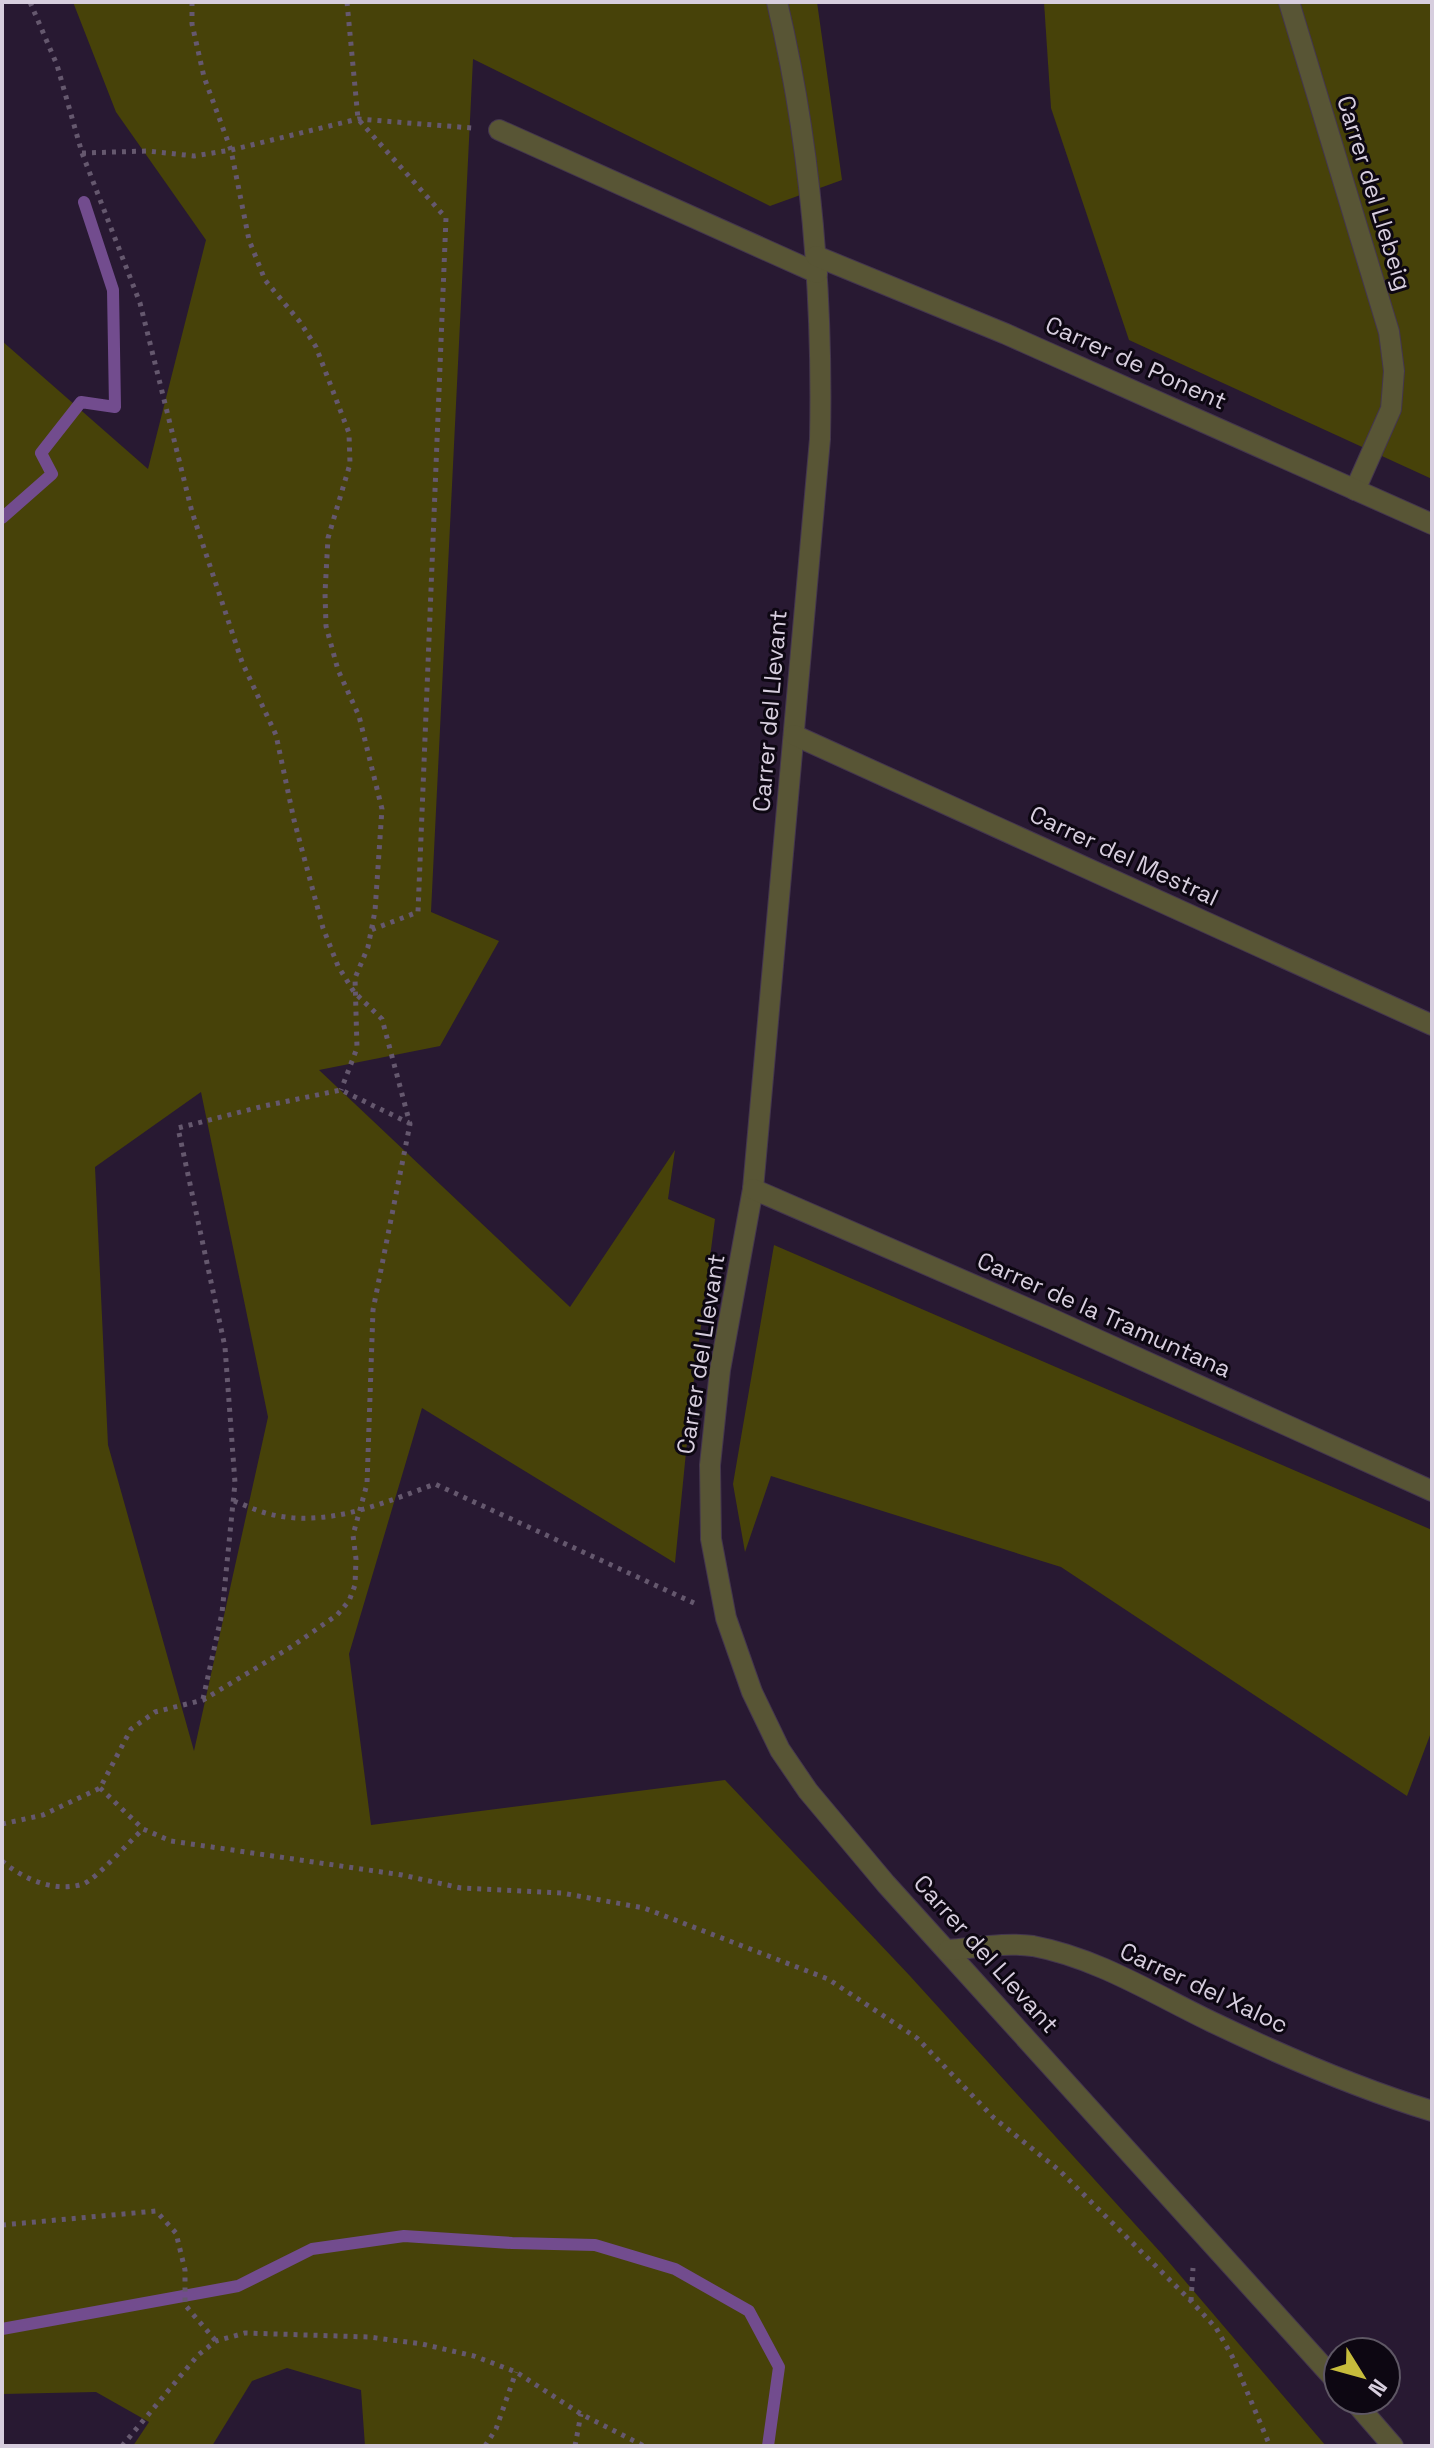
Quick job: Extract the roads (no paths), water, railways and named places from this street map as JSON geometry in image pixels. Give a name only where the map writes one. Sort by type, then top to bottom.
[{"type":"street","points":[[777,2],[800,115],[817,264]]},
{"type":"street","name":"Carrer del Llebeig","points":[[1289,2],[1389,332],[1394,371],[1391,409],[1355,490]]},
{"type":"street","name":"Carrer de Ponent","points":[[499,130],[817,264],[1006,334],[1432,524]]},
{"type":"street","name":"Carrer del Llevant","points":[[817,264],[820,439],[794,735],[753,1189],[720,1370],[710,1465],[711,1539],[726,1618],[752,1692],[780,1750],[838,1827],[1322,2365]]},
{"type":"street","name":"Carrer del Mestral","points":[[794,735],[1432,1025]]},
{"type":"street","name":"Carrer de la Tramuntana","points":[[753,1189],[1054,1320],[1432,1491]]},
{"type":"street","name":"Carrer del Xaloc","points":[[948,1950],[1012,1944],[1062,1953],[1102,1968],[1211,2022],[1329,2074],[1432,2111]]},
{"type":"street","points":[[1367,2416],[1393,2446]]},
{"type":"waterway","points":[[2,518],[52,474],[41,453],[81,402],[115,407],[113,290],[84,202]]},
{"type":"waterway","points":[[2,2329],[238,2286],[312,2249],[404,2236],[595,2245],[675,2269],[749,2311],[779,2367],[768,2446]]}]
